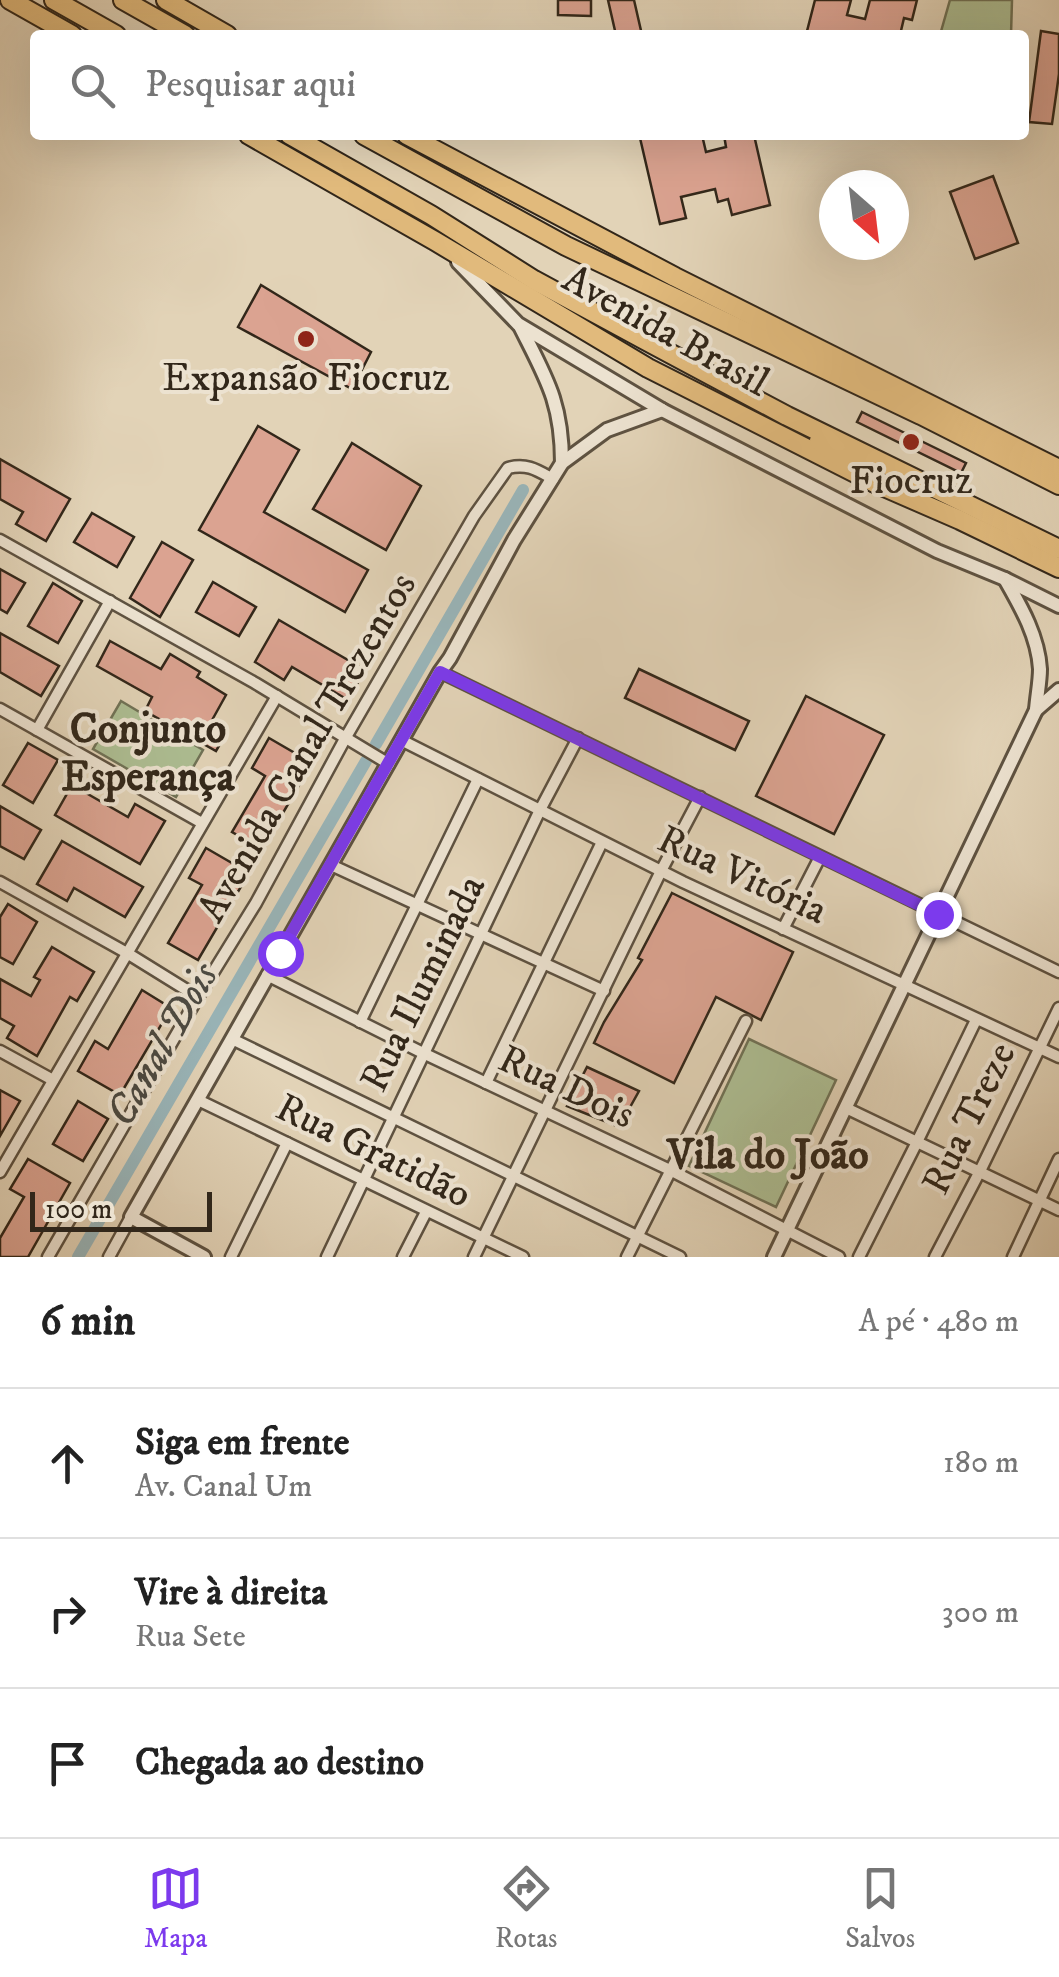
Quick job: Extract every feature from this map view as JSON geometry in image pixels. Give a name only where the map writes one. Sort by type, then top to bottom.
[{"type":"highway","points":[[10,0],[63,30]]},
{"type":"highway","points":[[54,0],[107,30]]},
{"type":"highway","points":[[123,0],[176,30]]},
{"type":"highway","points":[[166,0],[218,30]]},
{"type":"highway","name":"Avenida Brasil","points":[[258,140],[648,368],[874,483],[1059,568]]},
{"type":"highway","name":"Avenida Brasil","points":[[299,140],[431,215],[534,280],[787,416],[1059,549]]},
{"type":"highway","name":"Avenida Brasil","points":[[373,140],[566,246],[1059,484]]},
{"type":"highway","name":"Avenida Brasil","points":[[416,140],[675,277],[1059,469]]},
{"type":"highway","points":[[787,416],[874,483]]},
{"type":"street","points":[[435,241],[518,324],[554,394],[562,436],[562,462]]},
{"type":"street","points":[[518,324],[662,410],[938,550],[1059,606]]},
{"type":"street","points":[[108,1257],[514,540],[562,462],[607,430],[662,410]]},
{"type":"street","name":"Avenida Canal Trezentos","points":[[48,1257],[256,903],[346,737],[474,516],[508,468],[531,466],[553,479]]},
{"type":"street","points":[[0,540],[389,764]]},
{"type":"street","points":[[774,1257],[1036,710],[1040,671],[1037,652],[1023,611],[1005,579]]},
{"type":"street","points":[[37,730],[110,600]]},
{"type":"street","points":[[440,672],[1059,972]]},
{"type":"street","points":[[1036,710],[1059,690]]},
{"type":"street","points":[[0,1172],[276,696]]},
{"type":"street","points":[[0,709],[202,823]]},
{"type":"street","name":"Rua Iluminada","points":[[328,1257],[578,738]]},
{"type":"street","name":"Rua Vitória","points":[[402,741],[660,871],[1059,1057]]},
{"type":"street","points":[[360,1022],[478,779]]},
{"type":"street","points":[[474,1257],[660,871],[700,797]]},
{"type":"street","points":[[486,1083],[602,842]]},
{"type":"street","points":[[783,929],[820,857]]},
{"type":"street","points":[[331,865],[604,991]]},
{"type":"street","points":[[0,882],[198,997]]},
{"type":"street","name":"Rua Dois","points":[[268,974],[839,1257]]},
{"type":"street","name":"Rua Treze","points":[[935,1257],[1059,1008]]},
{"type":"street","points":[[859,1257],[976,1020]]},
{"type":"street","points":[[627,1257],[746,1022]]},
{"type":"street","points":[[232,1039],[680,1257]]},
{"type":"street","points":[[0,1050],[53,1080]]},
{"type":"street","name":"Rua Gratidão","points":[[198,1100],[523,1257]]},
{"type":"street","points":[[846,1108],[1059,1210]]},
{"type":"street","points":[[232,1257],[287,1143]]},
{"type":"street","points":[[1013,1257],[1059,1159]]},
{"type":"street","points":[[402,1257],[426,1212]]},
{"type":"street","points":[[131,1217],[187,1253],[204,1257]]},
{"type":"green space","points":[[950,0],[1012,0],[1011,30],[941,30]]},
{"type":"green space","points":[[121,701],[203,750],[176,797],[93,749]]},
{"type":"green space","points":[[749,1039],[836,1080],[776,1207],[689,1166]]},
{"type":"building","points":[[558,0],[591,0],[591,16],[558,15]]},
{"type":"building","points":[[608,0],[634,0],[641,30],[615,30]]},
{"type":"building","points":[[815,0],[851,0],[847,15],[865,19],[870,0],[917,0],[912,20],[904,18],[901,30],[807,30]]},
{"type":"building","points":[[1041,31],[1059,34],[1059,74],[1052,124],[1029,122]]},
{"type":"building","points":[[640,140],[703,140],[706,152],[726,147],[725,140],[755,140],[770,205],[732,215],[728,199],[718,202],[715,189],[681,197],[686,218],[660,224]]},
{"type":"building","points":[[993,176],[1018,243],[975,259],[950,192]]},
{"type":"building","name":"Expansão Fiocruz","points":[[261,285],[371,352],[352,389],[238,327]]},
{"type":"building","name":"Fiocruz","points":[[862,412],[966,463],[961,473],[857,422]]},
{"type":"building","points":[[258,426],[299,450],[264,512],[368,570],[345,612],[199,530]]},
{"type":"building","points":[[352,443],[421,486],[386,550],[313,509]]},
{"type":"building","points":[[0,459],[70,499],[46,541],[16,524],[23,512],[0,499]]},
{"type":"building","points":[[92,513],[134,537],[117,567],[74,542]]},
{"type":"building","points":[[162,542],[193,560],[160,617],[130,598]]},
{"type":"building","points":[[0,569],[25,583],[7,613],[0,609]]},
{"type":"building","points":[[213,582],[256,607],[239,636],[196,612]]},
{"type":"building","points":[[53,583],[82,601],[58,643],[28,626]]},
{"type":"building","points":[[279,620],[365,670],[348,700],[292,667],[284,680],[255,662]]},
{"type":"building","points":[[0,633],[59,666],[41,696],[0,672]]},
{"type":"building","points":[[110,641],[161,669],[170,654],[200,672],[197,677],[226,695],[211,722],[227,732],[216,751],[145,711],[152,697],[97,666]]},
{"type":"building","points":[[639,669],[749,721],[735,750],[625,698]]},
{"type":"building","points":[[806,696],[884,735],[834,834],[756,796]]},
{"type":"building","points":[[269,738],[312,763],[262,849],[232,832],[265,776],[252,768]]},
{"type":"building","points":[[28,743],[58,760],[33,803],[3,785]]},
{"type":"building","points":[[72,785],[128,817],[135,804],[165,821],[140,864],[55,815]]},
{"type":"building","points":[[0,806],[41,830],[24,859],[0,846]]},
{"type":"building","points":[[62,841],[143,887],[125,917],[74,888],[67,901],[37,884]]},
{"type":"building","points":[[206,848],[249,873],[198,960],[168,943],[202,885],[189,878]]},
{"type":"building","points":[[672,893],[793,952],[761,1020],[716,997],[674,1083],[594,1043],[642,960],[638,958]]},
{"type":"building","points":[[8,904],[37,922],[13,964],[0,957],[0,917]]},
{"type":"building","points":[[52,947],[94,972],[77,1001],[70,997],[37,1056],[7,1038],[14,1026],[0,1018],[0,979],[31,996],[40,980],[34,977]]},
{"type":"building","points":[[142,990],[171,1008],[120,1095],[78,1071],[95,1041],[108,1049]]},
{"type":"building","points":[[587,1067],[639,1091],[619,1127],[567,1106]]},
{"type":"building","points":[[0,1090],[20,1101],[0,1136]]},
{"type":"building","points":[[78,1101],[108,1119],[83,1161],[53,1144]]},
{"type":"building","points":[[28,1159],[70,1183],[28,1257],[0,1257],[0,1238],[24,1197],[10,1189]]},
{"type":"waterway","name":"Canal Dois","points":[[376,744],[523,490]]},
{"type":"waterway","name":"Canal Dois","points":[[78,1257],[366,761]]},
{"type":"place","name":"Expansão Fiocruz","points":[[306,339]]},
{"type":"place","name":"Fiocruz","points":[[911,442]]},
{"type":"district","name":"Conjunto Esperança","points":[[148,754]]},
{"type":"district","name":"Vila do João","points":[[768,1156]]},
{"type":"route","points":[[280,953],[440,672],[938,914]]}]
